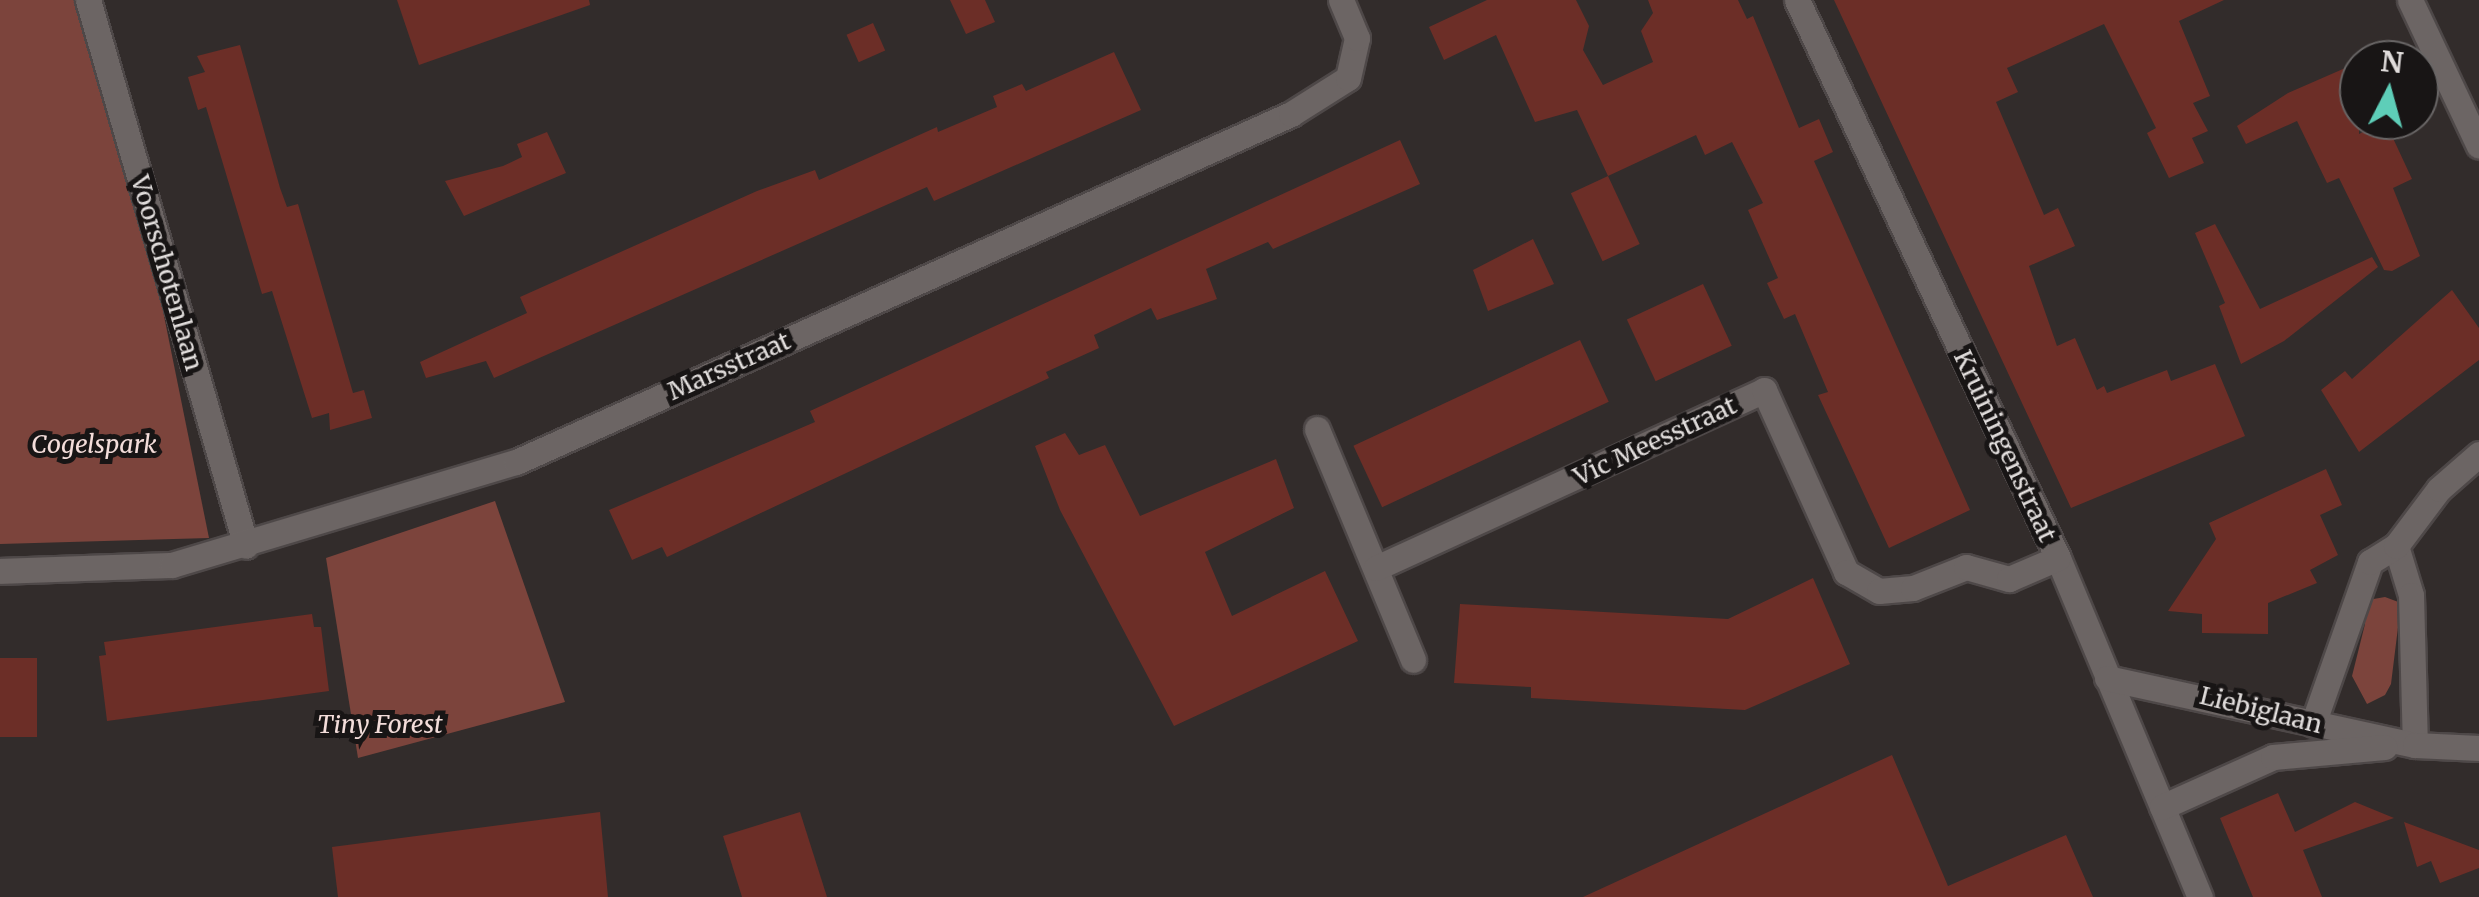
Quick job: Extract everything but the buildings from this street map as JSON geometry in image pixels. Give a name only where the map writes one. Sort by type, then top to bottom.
[{"type":"street","name":"Voorschotenlaan","points":[[88,0],[246,546]]},
{"type":"street","name":"Marsstraat","points":[[0,571],[172,565],[246,546],[516,462],[1291,114],[1348,78],[1357,38],[1341,0]]},
{"type":"street","name":"Kruiningenstraat","points":[[1797,0],[2058,558],[2200,897]]},
{"type":"street","points":[[2410,0],[2479,146]]},
{"type":"street","name":"Vic Meesstraat","points":[[1376,568],[1764,390],[1846,572],[1878,592],[1913,588],[1966,567],[2009,579],[2058,558]]},
{"type":"street","points":[[1317,429],[1413,660]]},
{"type":"street","points":[[2314,724],[2370,562],[2396,546],[2439,489],[2479,454]]},
{"type":"street","points":[[2396,546],[2411,596],[2415,744]]},
{"type":"street","name":"Liebiglaan","points":[[2107,678],[2182,689],[2314,724],[2415,744],[2479,748]]},
{"type":"street","name":"Liebiglaan","points":[[2162,807],[2273,757],[2415,744]]},
{"type":"green space","name":"Cogelspark","points":[[0,0],[100,0],[209,538],[0,544]]},
{"type":"green space","name":"Tiny Forest","points":[[495,501],[565,702],[358,758],[326,558]]},
{"type":"green space","points":[[2385,597],[2401,603],[2391,684],[2385,695],[2367,704],[2352,676],[2365,624],[2357,620],[2368,600]]}]
